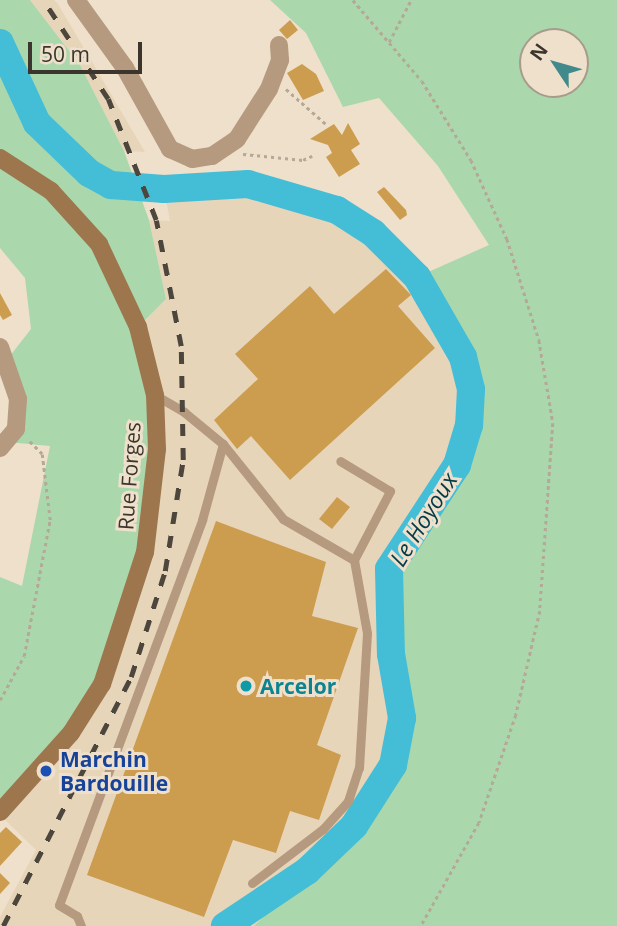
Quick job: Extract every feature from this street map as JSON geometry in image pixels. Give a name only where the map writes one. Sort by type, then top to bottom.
[{"type":"main road","name":"Rue Forges","points":[[0,158],[51,191],[99,244],[138,327],[155,395],[154,504],[145,551],[118,643],[82,717],[0,812]]},
{"type":"street","points":[[76,0],[125,68],[170,149],[192,159],[219,152],[237,139],[269,89],[280,60],[279,45]]},
{"type":"street","points":[[0,348],[18,399],[16,429],[0,448]]},
{"type":"lane","points":[[155,395],[184,412],[223,444],[283,519],[354,560]]},
{"type":"lane","points":[[81,926],[77,916],[59,905],[202,520],[223,444]]},
{"type":"lane","points":[[252,883],[323,829],[348,801],[359,768],[367,633],[354,560],[390,491],[340,461]]},
{"type":"path","points":[[353,0],[422,80],[471,160],[507,239],[539,340],[553,423],[540,611],[516,715],[480,823],[421,926]]},
{"type":"path","points":[[390,43],[411,0]]},
{"type":"path","points":[[269,89],[288,89],[326,124]]},
{"type":"path","points":[[219,152],[282,159],[312,156]]},
{"type":"path","points":[[0,700],[24,656],[50,520],[42,454],[16,429]]},
{"type":"shaded area","points":[[30,0],[54,0],[58,4],[145,152],[124,151],[80,65]]},
{"type":"shaded area","points":[[248,184],[337,210],[373,233],[417,277],[463,357],[471,389],[469,425],[457,465],[389,569],[391,654],[402,718],[393,765],[354,826],[254,926],[0,926],[0,917],[36,850],[0,815],[138,327],[166,299],[149,220],[170,221],[164,189]]},
{"type":"green space","points":[[0,0],[30,0],[80,65],[124,151],[149,220],[166,299],[138,327],[155,395],[154,504],[102,684],[0,812],[0,577],[22,586],[50,446],[7,442],[16,429],[6,361],[31,329],[25,278],[0,248]]},
{"type":"green space","points":[[270,0],[617,0],[617,926],[254,926],[354,826],[393,765],[402,718],[391,654],[389,569],[457,465],[469,425],[471,389],[463,357],[417,277],[489,245],[438,166],[379,98],[343,107],[306,33]]},
{"type":"building","points":[[290,20],[298,30],[287,39],[279,30]]},
{"type":"building","points":[[302,64],[316,74],[324,91],[303,100],[287,73]]},
{"type":"building","points":[[348,123],[360,144],[351,150],[360,164],[339,177],[326,157],[332,153],[328,145],[310,139],[334,124],[342,135]]},
{"type":"building","points":[[384,187],[406,210],[407,215],[400,220],[377,192]]},
{"type":"building","points":[[386,269],[411,295],[398,306],[435,348],[290,480],[251,436],[237,449],[214,420],[258,379],[235,354],[310,286],[334,314]]},
{"type":"building","points":[[0,293],[12,315],[3,320],[0,315]]},
{"type":"building","points":[[337,497],[350,507],[332,529],[319,519]]},
{"type":"building","name":"Arcelor","points":[[216,521],[326,562],[312,616],[358,628],[317,745],[341,755],[319,820],[290,811],[276,853],[233,840],[204,917],[87,875]]},
{"type":"building","points":[[6,827],[22,842],[0,866],[0,833]]},
{"type":"building","points":[[0,873],[10,883],[0,894]]},
{"type":"waterway","name":"Le Hoyoux","points":[[0,43],[37,123],[89,173],[111,185],[164,189],[248,184],[337,210],[373,233],[417,277],[463,357],[471,389],[469,425],[457,465],[389,569],[391,654],[402,718],[393,765],[354,826],[307,871],[225,926]]},
{"type":"railway","points":[[3,926],[131,677],[165,571],[183,460],[181,346],[156,220],[108,99],[43,0]]},
{"type":"place","name":"Arcelor","points":[[246,686]]},
{"type":"place","name":"Marchin Bardouille","points":[[46,771]]}]
